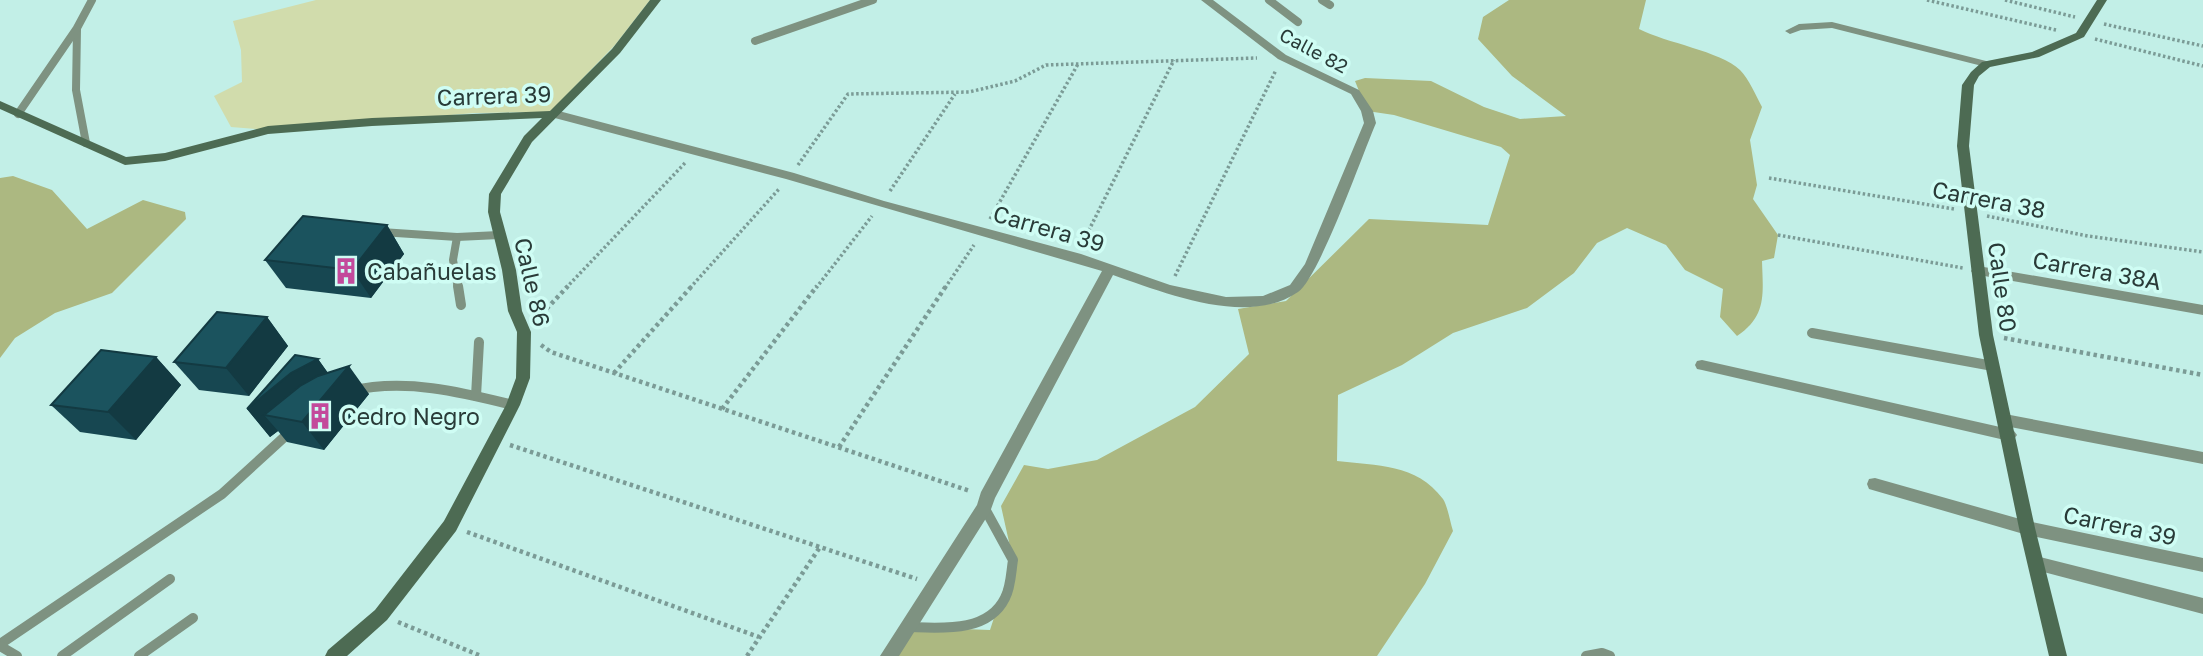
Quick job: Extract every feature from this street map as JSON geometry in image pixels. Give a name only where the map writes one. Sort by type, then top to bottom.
[{"type":"main road","name":"Calle 86","points":[[334,656],[381,615],[450,526],[496,440],[523,378],[524,332],[515,311],[509,270],[494,212],[495,194],[528,139],[616,51],[656,0]]},
{"type":"main road","points":[[1986,64],[2035,55],[2080,35],[2102,0]]},
{"type":"main road","name":"Calle 80","points":[[1986,64],[1968,85],[1962,146],[1969,212],[1986,335],[2027,528],[2058,656]]},
{"type":"main road","name":"Carrera 39","points":[[0,105],[125,161],[165,157],[268,130],[372,122],[555,114]]},
{"type":"street","name":"Calle 82","points":[[1206,0],[1282,57],[1355,92],[1367,111]]},
{"type":"street","points":[[1790,31],[1800,27],[1832,25],[1986,64]]},
{"type":"street","name":"Carrera 39","points":[[555,114],[694,153],[790,176],[881,204],[1076,257],[1168,289],[1226,302],[1265,301],[1295,288],[1311,265],[1370,123],[1367,111]]},
{"type":"street","points":[[889,656],[986,502],[1110,269]]},
{"type":"street","name":"Carrera 38A","points":[[1978,271],[2203,310]]},
{"type":"street","points":[[1702,365],[2007,428],[2203,458]]},
{"type":"street","name":"Carrera 39","points":[[1875,484],[2027,528],[2203,565]]},
{"type":"street","points":[[2036,563],[2203,607]]},
{"type":"lane","points":[[18,114],[77,28],[92,0]]},
{"type":"lane","points":[[755,41],[873,0]]},
{"type":"lane","points":[[1269,0],[1298,22]]},
{"type":"lane","points":[[77,28],[76,90],[86,143]]},
{"type":"lane","points":[[364,231],[457,237],[499,235]]},
{"type":"lane","points":[[457,237],[453,260],[461,305]]},
{"type":"lane","points":[[1812,333],[1993,366]]},
{"type":"lane","points":[[476,396],[480,342]]},
{"type":"lane","points":[[340,395],[377,385],[476,396],[513,405]]},
{"type":"lane","points":[[17,656],[0,645],[222,494],[303,419]]},
{"type":"lane","points":[[909,627],[953,629],[984,620],[1004,601],[1013,560],[986,502]]},
{"type":"lane","points":[[62,656],[170,579]]},
{"type":"lane","points":[[139,656],[193,618]]},
{"type":"lane","points":[[1586,656],[1602,653],[1610,656]]},
{"type":"path","points":[[1927,0],[2203,66]]},
{"type":"path","points":[[2005,0],[2203,46]]},
{"type":"path","points":[[614,373],[790,176],[848,93],[955,93],[990,89],[1015,81],[1046,65],[1282,57],[1168,289]]},
{"type":"path","points":[[1076,257],[1174,60]]},
{"type":"path","points":[[839,447],[983,232],[1078,64]]},
{"type":"path","points":[[722,409],[881,204],[955,93]]},
{"type":"path","points":[[694,153],[524,332],[551,352],[839,447],[986,502]]},
{"type":"path","name":"Carrera 38","points":[[1769,178],[1969,212],[2088,236],[2203,252]]},
{"type":"path","points":[[1778,235],[1978,271]]},
{"type":"path","points":[[1986,335],[2203,375]]},
{"type":"path","points":[[496,440],[935,585]]},
{"type":"path","points":[[450,526],[759,636]]},
{"type":"path","points":[[747,656],[820,547]]},
{"type":"path","points":[[381,615],[481,656]]},
{"type":"green space","points":[[316,0],[650,0],[615,45],[550,112],[475,113],[268,130],[231,127],[214,96],[242,82],[241,50],[233,21]]},
{"type":"green space","points":[[1509,0],[1646,0],[1639,29],[1720,58],[1731,63],[1743,74],[1762,107],[1750,140],[1757,185],[1753,199],[1778,235],[1774,258],[1762,261],[1761,303],[1754,320],[1747,328],[1737,336],[1720,317],[1723,289],[1685,270],[1666,245],[1627,228],[1597,243],[1574,273],[1527,308],[1453,333],[1402,365],[1338,395],[1337,461],[1395,468],[1421,479],[1443,499],[1453,531],[1425,584],[1377,656],[890,656],[909,627],[990,630],[1013,560],[1001,506],[1024,465],[1048,469],[1097,460],[1195,407],[1249,354],[1238,309],[1286,301],[1369,219],[1488,225],[1510,155],[1501,147],[1394,115],[1367,111],[1355,81],[1365,78],[1431,81],[1484,107],[1520,119],[1566,116],[1512,76],[1478,39],[1483,17]]},
{"type":"green space","points":[[13,176],[52,190],[87,229],[143,200],[185,212],[186,219],[112,293],[55,313],[15,338],[0,358],[0,178]]},
{"type":"building","points":[[303,216],[387,225],[352,270],[265,260]]},
{"type":"building","points":[[217,312],[267,317],[226,368],[174,362]]},
{"type":"building","points":[[101,350],[156,357],[108,412],[51,405]]},
{"type":"building","points":[[295,355],[318,359],[291,373],[247,409]]},
{"type":"building","points":[[349,366],[302,422],[264,415],[300,386],[318,376]]},
{"type":"place","name":"Cabañuelas","points":[[346,271]]},
{"type":"place","name":"Cedro Negro","points":[[320,416]]}]
